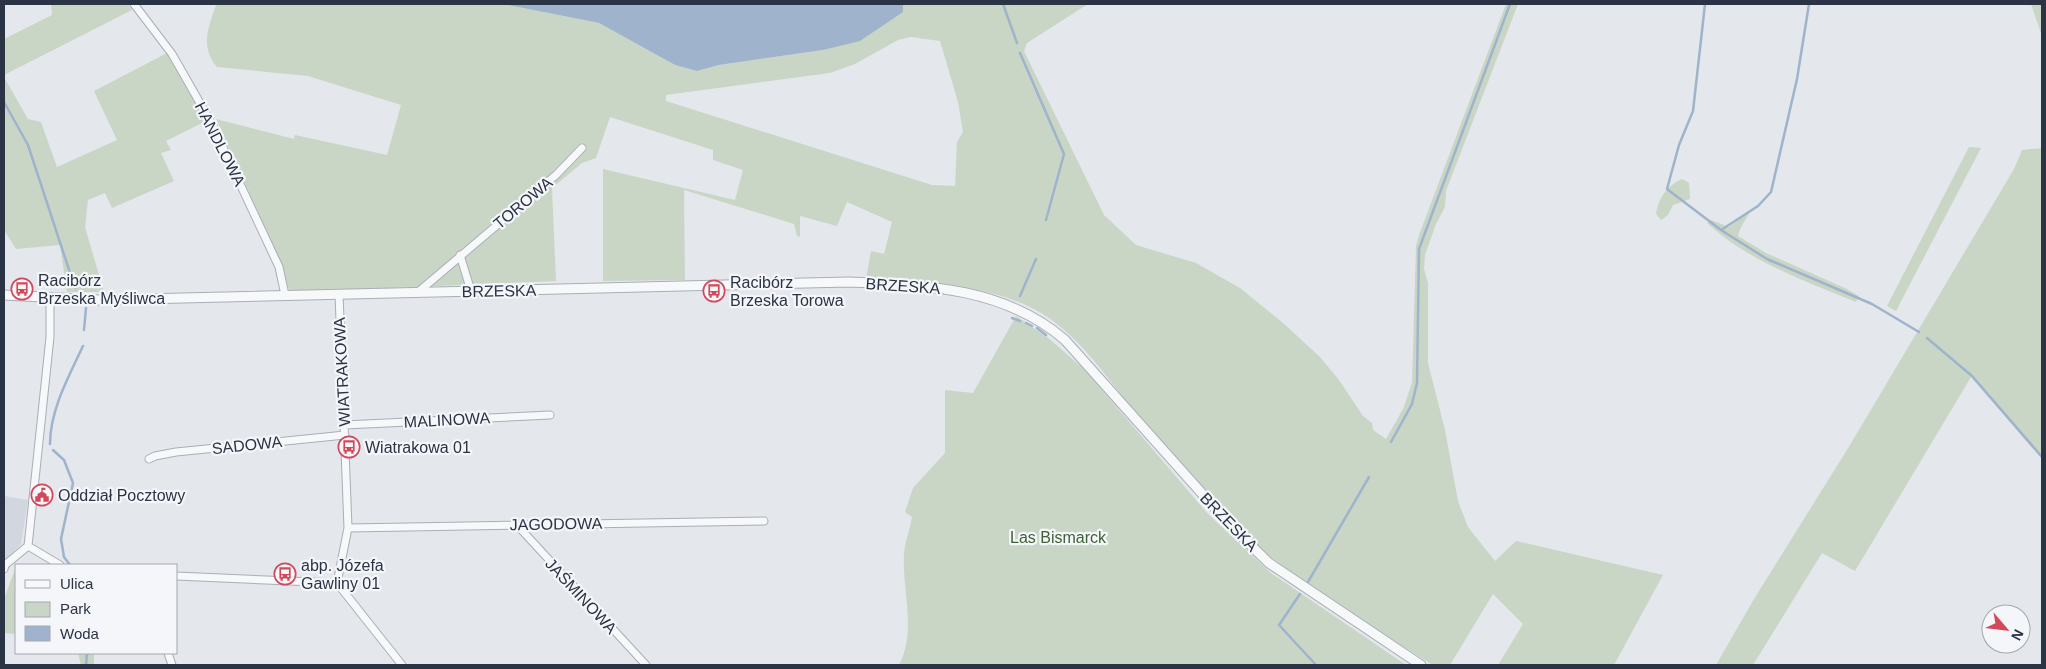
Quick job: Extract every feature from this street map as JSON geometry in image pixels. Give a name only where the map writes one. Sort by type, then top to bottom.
[{"type":"street","name":"HANDLOWA","points":[[134,4],[172,54],[212,124],[279,267],[285,295]]},
{"type":"street","name":"TOROWA","points":[[417,293],[556,175],[582,148]]},
{"type":"street","points":[[460,255],[471,291]]},
{"type":"street","name":"BRZESKA","points":[[4,295],[99,300],[849,282],[942,288],[976,295],[1010,305],[1036,318],[1069,344],[1231,526],[1269,563],[1421,665]]},
{"type":"street","name":"WIATRAKOWA","points":[[337,583],[348,528],[339,294]]},
{"type":"street","points":[[4,566],[28,546],[50,337],[50,298]]},
{"type":"street","name":"MALINOWA","points":[[345,425],[550,415]]},
{"type":"street","name":"SADOWA","points":[[149,459],[176,452],[345,435]]},
{"type":"street","name":"JAGODOWA","points":[[348,528],[764,521]]},
{"type":"street","name":"JAŚMINOWA","points":[[517,525],[646,665]]},
{"type":"street","points":[[28,546],[58,564]]},
{"type":"street","points":[[178,576],[337,583],[402,665]]},
{"type":"shaded area","points":[[4,496],[28,500],[21,544],[6,560],[4,559]]},
{"type":"green space","points":[[51,4],[128,4],[132,10],[4,75],[4,39],[52,15]]},
{"type":"green space","points":[[212,4],[503,4],[599,23],[675,65],[697,71],[719,65],[823,50],[903,12],[903,4],[1088,4],[1027,43],[1024,51],[1104,215],[1136,245],[1196,263],[1240,288],[1282,322],[1320,357],[1339,380],[1363,416],[1372,423],[1373,430],[1386,439],[1403,409],[1412,383],[1416,246],[1419,235],[1506,4],[1518,4],[1446,191],[1445,207],[1436,224],[1425,255],[1424,269],[1428,283],[1428,363],[1445,430],[1458,501],[1468,527],[1495,561],[1516,541],[1663,575],[1614,665],[1498,665],[1523,624],[1493,594],[1450,665],[1433,665],[1309,587],[1263,550],[1234,522],[1147,426],[1078,343],[1051,320],[1017,301],[976,289],[931,282],[866,279],[871,251],[884,254],[892,222],[847,202],[837,226],[800,216],[800,237],[797,236],[794,224],[684,190],[685,280],[603,281],[603,169],[735,200],[743,170],[713,160],[713,150],[610,117],[596,158],[582,163],[552,188],[556,281],[290,292],[275,249],[216,119],[294,139],[295,135],[387,155],[401,105],[308,76],[217,67],[212,60],[207,45],[208,29],[216,5]],"holes":[[[911,37],[940,41],[958,102],[963,132],[957,142],[955,186],[932,185],[666,101],[666,95],[830,73],[855,64],[898,40]]]},
{"type":"green space","points":[[2031,4],[2042,4],[2042,36]]},
{"type":"green space","points":[[167,53],[206,121],[166,141],[171,150],[161,153],[174,181],[112,208],[105,193],[88,200],[85,227],[104,292],[67,292],[60,245],[16,249],[4,230],[4,77],[28,119],[41,122],[57,167],[117,140],[94,91]]},
{"type":"green space","points":[[1969,147],[1981,148],[1896,311],[1887,306]]},
{"type":"green space","points":[[2042,148],[2042,459],[1971,377],[1855,571],[1822,553],[1753,665],[1716,665],[1754,599],[1850,445],[2014,169],[2022,150]]},
{"type":"green space","points":[[1682,179],[1689,183],[1690,199],[1673,205],[1668,215],[1661,220],[1656,214],[1661,198],[1672,185]]},
{"type":"green space","points":[[1750,211],[1738,236],[1766,253],[1847,289],[1859,296],[1856,302],[1797,278],[1759,259],[1741,249],[1707,223],[1711,220],[1729,227]]},
{"type":"green space","name":"Las Bismarck","points":[[1016,316],[1047,337],[1085,370],[1208,514],[1271,573],[1406,665],[899,665],[904,652],[908,625],[904,554],[912,517],[905,512],[913,488],[945,453],[945,390],[973,393]]},
{"type":"green space","points":[[15,570],[15,634],[4,633],[4,599]]},
{"type":"green space","points":[[78,654],[94,654],[94,665],[81,665]]},
{"type":"water","points":[[503,4],[903,4],[903,12],[860,41],[823,50],[719,65],[697,71],[675,65],[599,23]]},
{"type":"waterway","points":[[1003,4],[1017,43]]},
{"type":"waterway","points":[[1391,442],[1412,404],[1417,383],[1419,249],[1510,4]]},
{"type":"waterway","points":[[1705,4],[1693,111],[1679,145],[1667,189],[1721,230]]},
{"type":"waterway","points":[[1809,4],[1797,79],[1771,192],[1758,206],[1721,230],[1767,259],[1872,304],[1919,332]]},
{"type":"waterway","points":[[1020,53],[1064,154],[1046,220]]},
{"type":"waterway","points":[[4,102],[28,145],[75,288]]},
{"type":"waterway","points":[[1020,296],[1036,259]]},
{"type":"waterway","points":[[84,330],[86,308]]},
{"type":"waterway","points":[[1012,318],[1020,321]]},
{"type":"waterway","points":[[1026,323],[1032,326]]},
{"type":"waterway","points":[[1037,328],[1046,335]]},
{"type":"waterway","points":[[1927,338],[1972,376],[2042,457]]},
{"type":"waterway","points":[[50,444],[53,419],[57,406],[66,381],[83,346]]},
{"type":"waterway","points":[[53,450],[64,460],[73,483],[61,539],[64,557],[69,564]]},
{"type":"waterway","points":[[1308,582],[1369,477]]},
{"type":"waterway","points":[[1300,594],[1279,625],[1316,665]]},
{"type":"waterway","points":[[86,665],[87,654]]},
{"type":"place","name":"Racibórz Brzeska Myśliwca","points":[[22,289]]},
{"type":"place","name":"Racibórz Brzeska Torowa","points":[[714,291]]},
{"type":"place","name":"Wiatrakowa 01","points":[[349,447]]},
{"type":"place","name":"Oddział Pocztowy","points":[[42,495]]},
{"type":"place","name":"abp. Józefa Gawliny 01","points":[[285,574]]}]
